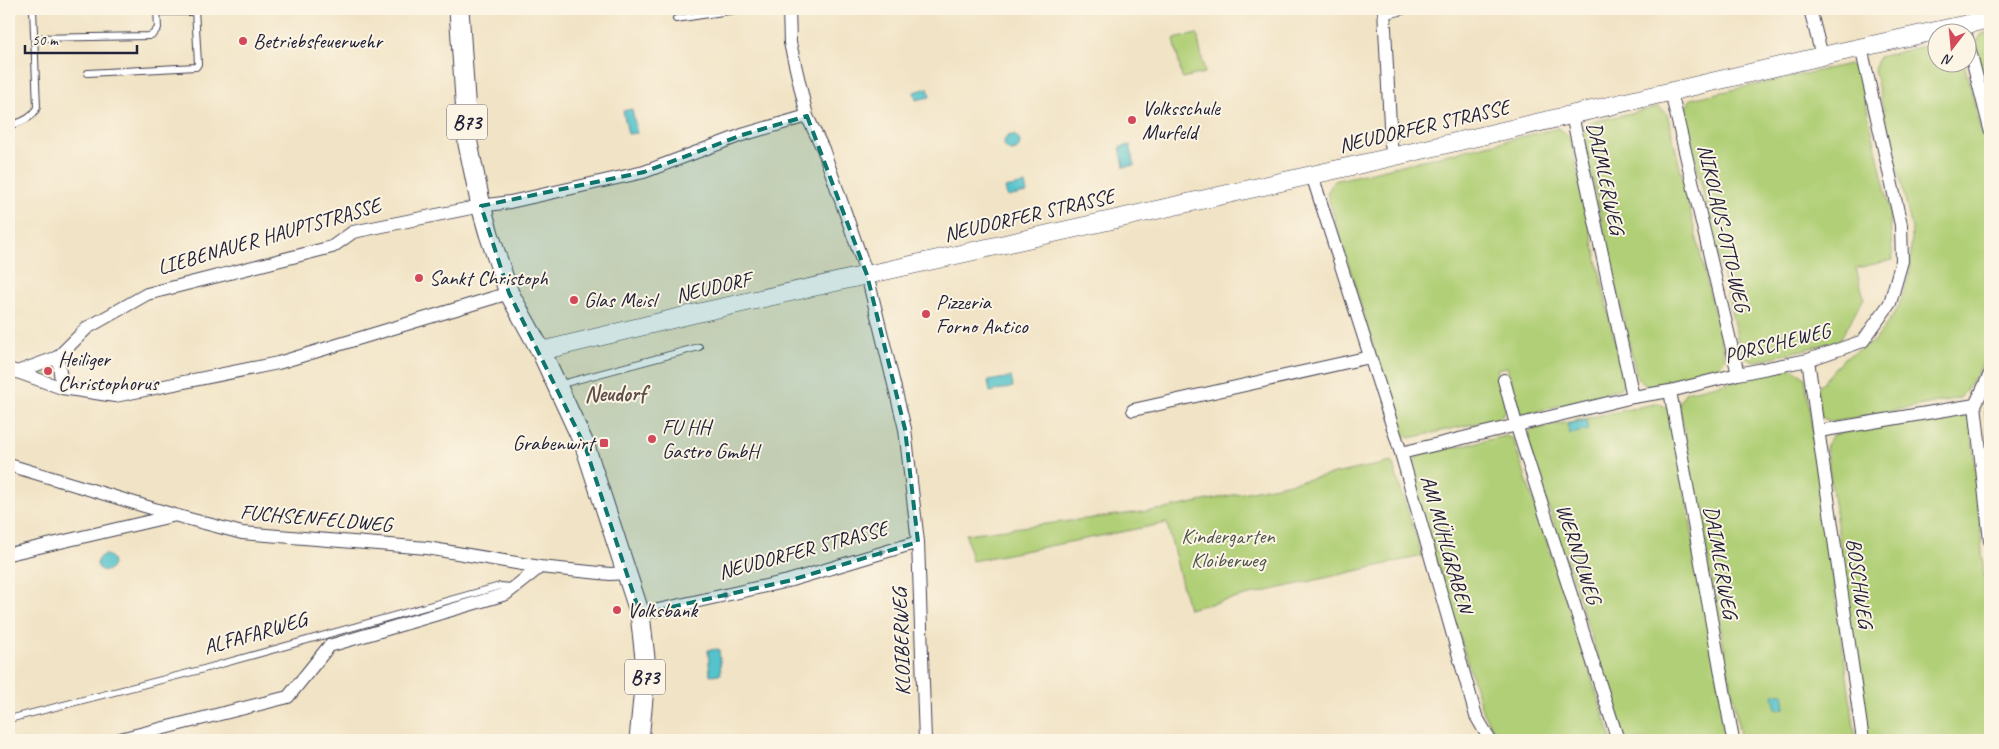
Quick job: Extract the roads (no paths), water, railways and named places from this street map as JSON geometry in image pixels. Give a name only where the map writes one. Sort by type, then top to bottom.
[{"type":"main road","name":"B73","points":[[459,9],[468,144],[481,206],[509,293],[540,351],[585,446],[640,614],[646,667],[639,740]]},
{"type":"street","points":[[481,206],[510,202],[644,172],[742,135],[807,116],[790,43],[789,9]]},
{"type":"street","points":[[1394,157],[1391,144],[1385,10],[1400,9]]},
{"type":"street","points":[[1810,9],[1822,56]]},
{"type":"street","name":"NEUDORFER STRASSE","points":[[1976,26],[1990,19]]},
{"type":"street","name":"NEUDORFER STRASSE","points":[[867,275],[1394,157],[1861,47],[1926,37]]},
{"type":"street","name":"PORSCHEWEG","points":[[1400,453],[1634,396],[1670,391],[1738,374],[1808,360],[1863,341],[1890,303],[1902,261],[1901,225],[1861,47]]},
{"type":"street","points":[[1975,72],[1990,129]]},
{"type":"street","name":"NIKOLAUS-OTTO-WEG","points":[[1671,92],[1738,374]]},
{"type":"street","name":"DAIMLERWEG","points":[[1572,114],[1634,396]]},
{"type":"street","name":"NEUDORFER STRASSE","points":[[640,614],[788,581],[918,542],[905,429],[867,275],[823,149],[807,116]]},
{"type":"street","name":"AM MÜHLGRABEN","points":[[1312,175],[1400,453],[1476,716],[1490,740]]},
{"type":"street","name":"LIEBENAUER HAUPTSTRASSE","points":[[13,370],[58,357],[87,328],[147,294],[332,247],[353,232],[481,206]]},
{"type":"street","name":"NEUDORF","points":[[540,351],[867,275]]},
{"type":"street","name":"LIEBENAUER HAUPTSTRASSE","points":[[13,370],[62,388],[115,396],[278,363],[509,293]]},
{"type":"street","points":[[58,357],[62,388]]},
{"type":"street","points":[[1133,410],[1370,357]]},
{"type":"street","name":"BOSCHWEG","points":[[1808,360],[1863,740]]},
{"type":"street","points":[[1990,374],[1975,406],[1990,541]]},
{"type":"street","name":"WERNDLWEG","points":[[1504,380],[1516,424],[1618,740]]},
{"type":"street","name":"DAIMLERWEG","points":[[1670,391],[1733,740]]},
{"type":"street","points":[[1819,431],[1975,406]]},
{"type":"street","name":"FUCHSENFELDWEG","points":[[9,465],[174,516],[242,533],[427,548],[540,567],[610,574],[627,573]]},
{"type":"street","points":[[9,554],[174,516]]},
{"type":"street","name":"KLOIBERWEG","points":[[918,542],[926,740]]},
{"type":"street","name":"ALFAFARWEG","points":[[116,740],[288,697],[329,646],[506,594],[512,587],[540,567]]},
{"type":"lane","points":[[9,126],[30,117],[36,110],[33,9]]},
{"type":"lane","points":[[676,19],[742,9]]},
{"type":"lane","points":[[35,38],[149,36],[158,28],[157,11],[195,10],[198,64],[196,68],[88,73]]},
{"type":"lane","points":[[557,386],[699,347]]},
{"type":"lane","name":"ALFAFARWEG","points":[[9,719],[200,670],[500,586],[512,587]]},
{"type":"water","points":[[928,88],[930,97],[916,100],[914,92]]},
{"type":"water","points":[[632,109],[637,133],[628,134],[623,111]]},
{"type":"water","points":[[1009,135],[1015,135],[1020,140],[1018,149],[1009,151],[1004,146],[1004,140]]},
{"type":"water","points":[[1130,145],[1135,165],[1124,167],[1120,147]]},
{"type":"water","points":[[1025,184],[1027,193],[1007,197],[1005,188]]},
{"type":"water","points":[[1011,377],[1013,387],[990,392],[988,381]]},
{"type":"water","points":[[1586,420],[1588,430],[1570,434],[1567,424]]},
{"type":"water","points":[[102,555],[108,555],[113,560],[111,569],[102,571],[97,566],[97,560]]},
{"type":"water","points":[[719,649],[721,674],[710,675],[708,650]]},
{"type":"water","points":[[1783,693],[1785,708],[1776,710],[1773,695]]},
{"type":"place","name":"Betriebsfeuerwehr","points":[[243,41]]},
{"type":"place","name":"Volksschule Murfeld","points":[[1132,120]]},
{"type":"place","name":"Sankt Christoph","points":[[419,278]]},
{"type":"place","name":"Glas Meisl","points":[[574,300]]},
{"type":"place","name":"Pizzeria Forno Antico","points":[[926,314]]},
{"type":"place","name":"Heiliger Christophorus","points":[[48,371]]},
{"type":"place","name":"FU HH Gastro GmbH","points":[[652,439]]},
{"type":"place","name":"Grabenwirt","points":[[604,443]]},
{"type":"place","name":"Volksbank","points":[[617,610]]},
{"type":"district","name":"Neudorf","points":[[615,394]]},
{"type":"park label","name":"Kindergarten Kloiberweg","points":[[1228,548]]}]
